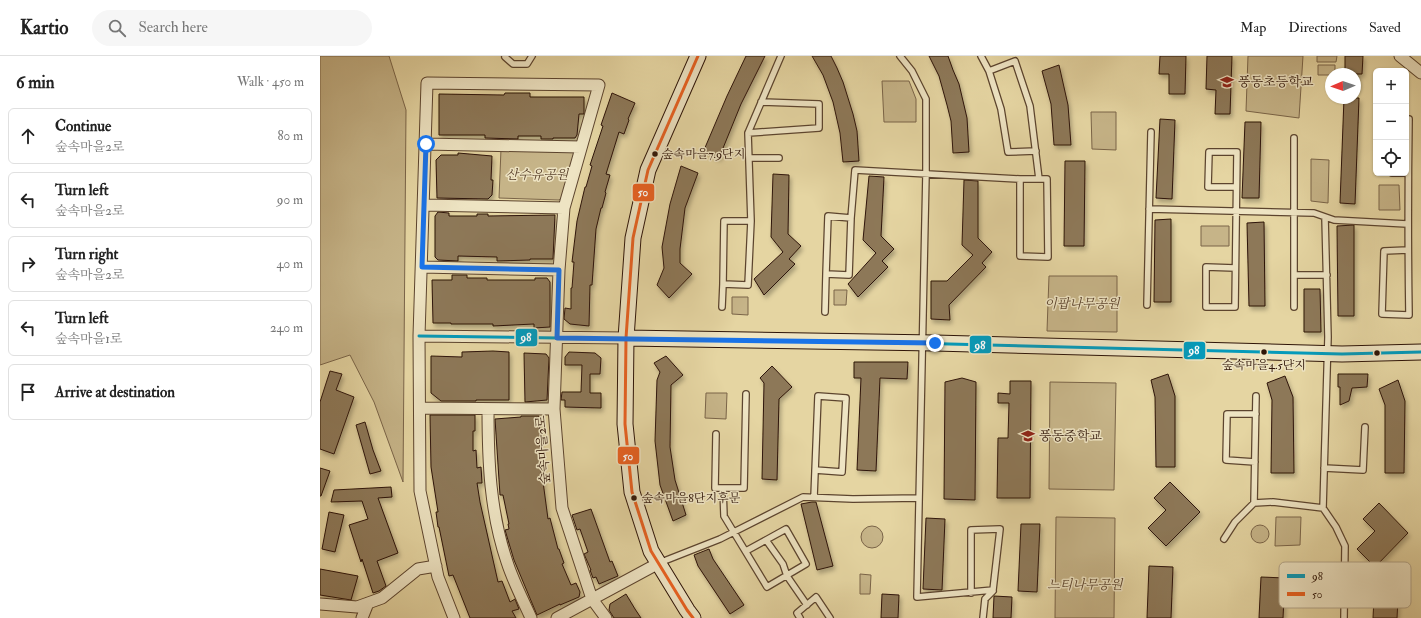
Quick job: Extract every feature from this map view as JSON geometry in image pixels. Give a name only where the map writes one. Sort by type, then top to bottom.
[{"type":"street","points":[[693,618],[651,551],[632,492],[625,424],[626,338],[633,238],[648,170],[698,56]]},
{"type":"street","points":[[1400,56],[1421,73]]},
{"type":"street","name":"숲속마을2로","points":[[454,618],[438,577],[420,491],[419,336],[427,83],[599,84],[564,208],[559,270],[554,409],[562,508],[592,599],[606,618]]},
{"type":"street","points":[[426,144],[581,147]]},
{"type":"street","points":[[424,205],[564,208]]},
{"type":"street","points":[[422,267],[559,270]]},
{"type":"street","points":[[419,336],[923,343],[1328,353],[1421,352]]},
{"type":"street","points":[[420,408],[554,409]]},
{"type":"street","points":[[488,409],[488,465],[496,523],[507,563],[531,618]]},
{"type":"street","points":[[557,618],[658,563]]},
{"type":"street","points":[[320,604],[357,607],[382,598],[418,569],[436,566]]},
{"type":"street","points":[[362,618],[368,603]]},
{"type":"lane","points":[[505,57],[514,64],[527,64],[532,56]]},
{"type":"lane","points":[[723,284],[748,286],[751,221],[748,133],[781,56]]},
{"type":"lane","points":[[900,56],[912,71],[926,99],[923,343],[917,597],[993,590]]},
{"type":"lane","points":[[981,56],[989,71],[1001,109],[1008,152],[1036,151]]},
{"type":"lane","points":[[989,71],[1015,61],[1030,106],[1039,179]]},
{"type":"lane","points":[[748,133],[819,128],[819,104],[761,102]]},
{"type":"lane","points":[[1147,305],[1151,132]]},
{"type":"lane","points":[[1294,138],[1294,307]]},
{"type":"lane","points":[[1235,268],[1206,267],[1206,306],[1235,307],[1237,152],[1209,152],[1208,186],[1236,188]]},
{"type":"lane","points":[[749,158],[779,158]]},
{"type":"lane","points":[[826,274],[849,275],[851,218],[855,170],[1020,179],[1047,179],[1048,257],[1020,256],[1020,179]]},
{"type":"lane","points":[[1408,176],[1407,224],[1408,250],[1409,315],[1382,314],[1384,250],[1408,250]]},
{"type":"lane","points":[[1149,209],[1314,213],[1334,220],[1407,224]]},
{"type":"lane","points":[[825,312],[828,216],[851,218]]},
{"type":"lane","points":[[1325,217],[1328,353],[1322,508],[1336,527],[1345,546],[1345,562]]},
{"type":"lane","points":[[722,307],[724,221],[751,221]]},
{"type":"lane","points":[[1294,275],[1327,275]]},
{"type":"lane","points":[[716,434],[715,488],[744,488],[746,394]]},
{"type":"lane","points":[[814,497],[815,470],[818,396],[846,398],[842,472],[815,470]]},
{"type":"lane","points":[[1224,538],[1236,522],[1254,503],[1256,396]]},
{"type":"lane","points":[[1255,462],[1226,460],[1227,414],[1256,414]]},
{"type":"lane","points":[[1324,468],[1363,470],[1365,427]]},
{"type":"lane","points":[[723,489],[724,516],[767,587],[806,564],[786,529],[746,551]]},
{"type":"lane","points":[[658,563],[720,539],[803,497],[853,499],[919,498]]},
{"type":"lane","points":[[1254,503],[1273,502],[1322,508]]},
{"type":"lane","points":[[971,593],[971,530],[1000,529],[993,590],[985,599],[983,618]]},
{"type":"lane","points":[[766,540],[783,564],[787,576],[806,605]]},
{"type":"lane","points":[[800,618],[797,613],[816,597],[830,618]]},
{"type":"lane","points":[[1344,608],[1344,618]]},
{"type":"green space","points":[[320,56],[389,56],[406,110],[403,482],[374,402],[350,355],[320,365]]},
{"type":"green space","points":[[1248,56],[1303,56],[1299,118],[1246,111]]},
{"type":"green space","points":[[1317,56],[1337,56],[1336,62],[1317,62]]},
{"type":"green space","points":[[1318,65],[1335,65],[1335,68],[1325,68],[1325,75],[1318,75]]},
{"type":"green space","points":[[882,81],[909,81],[916,99],[916,122],[884,122]]},
{"type":"green space","points":[[1091,112],[1116,112],[1116,150],[1092,149]]},
{"type":"green space","name":"산수유공원","points":[[501,149],[572,150],[574,155],[563,197],[559,200],[499,198]]},
{"type":"green space","points":[[1311,159],[1329,160],[1328,203],[1311,201]]},
{"type":"green space","points":[[1379,185],[1399,185],[1400,210],[1379,210]]},
{"type":"green space","points":[[1201,226],[1229,226],[1229,246],[1201,246]]},
{"type":"green space","name":"이팝나무공원","points":[[1049,276],[1117,276],[1117,332],[1047,331]]},
{"type":"green space","points":[[834,290],[847,290],[846,305],[834,305]]},
{"type":"green space","points":[[732,297],[748,297],[748,315],[732,314]]},
{"type":"green space","points":[[1050,382],[1116,383],[1114,490],[1049,489]]},
{"type":"green space","points":[[706,393],[727,393],[726,419],[705,418]]},
{"type":"green space","name":"느티나무공원","points":[[1056,517],[1115,518],[1114,618],[1055,618]]},
{"type":"green space","points":[[1276,517],[1301,517],[1300,545],[1275,546]]},
{"type":"green space","points":[[1260,525],[1266,528],[1269,534],[1266,540],[1260,543],[1254,540],[1251,534],[1254,528]]},
{"type":"green space","points":[[872,526],[880,529],[883,537],[880,545],[872,548],[864,545],[861,537],[864,529]]},
{"type":"green space","points":[[860,574],[871,575],[870,594],[860,594]]},
{"type":"building","points":[[746,56],[765,56],[741,104],[719,158],[704,150]]},
{"type":"building","points":[[812,56],[831,56],[837,68],[853,114],[857,131],[859,161],[843,162],[840,133],[833,102],[823,75]]},
{"type":"building","points":[[929,56],[948,56],[959,84],[967,118],[969,152],[953,153],[951,121],[939,76]]},
{"type":"building","points":[[1160,56],[1186,56],[1185,94],[1169,94],[1169,74],[1159,74]]},
{"type":"building","points":[[1207,56],[1232,56],[1230,114],[1215,114],[1216,90],[1206,89]]},
{"type":"building","points":[[1345,56],[1363,56],[1362,74],[1361,68],[1345,68]]},
{"type":"building","points":[[1059,65],[1068,105],[1071,145],[1054,145],[1051,104],[1042,71]]},
{"type":"building","points":[[505,93],[530,93],[530,97],[584,97],[584,114],[579,114],[577,135],[575,138],[553,139],[541,139],[541,136],[518,136],[518,139],[485,138],[485,135],[439,135],[439,94],[504,95]]},
{"type":"building","points":[[612,93],[635,103],[628,119],[629,120],[624,134],[619,132],[606,174],[610,175],[596,229],[592,285],[590,285],[589,326],[570,324],[564,319],[565,308],[571,309],[571,288],[574,262],[572,262],[577,221],[585,187],[592,166],[590,165]]},
{"type":"building","points":[[1344,104],[1359,104],[1355,204],[1340,203]]},
{"type":"building","points":[[1160,119],[1175,120],[1172,199],[1156,198]]},
{"type":"building","points":[[1245,122],[1261,122],[1259,198],[1242,198]]},
{"type":"building","points":[[458,153],[492,156],[492,195],[488,199],[437,198],[436,160],[441,155],[458,155]]},
{"type":"building","points":[[1065,161],[1085,161],[1084,246],[1064,246]]},
{"type":"building","points":[[681,166],[698,173],[685,208],[680,249],[680,263],[692,274],[669,298],[657,285],[664,268],[662,247],[670,204]]},
{"type":"building","points":[[773,174],[789,175],[788,234],[801,246],[789,259],[795,264],[764,295],[754,279],[783,252],[771,237]]},
{"type":"building","points":[[869,176],[884,177],[881,236],[894,249],[882,261],[888,267],[858,297],[848,284],[876,253],[863,240]]},
{"type":"building","points":[[964,180],[978,181],[978,238],[992,252],[982,263],[986,267],[949,305],[950,320],[931,319],[931,281],[947,281],[973,255],[962,245]]},
{"type":"building","points":[[438,212],[449,213],[449,216],[477,216],[477,214],[488,214],[488,216],[555,215],[553,259],[497,261],[497,257],[458,256],[458,261],[438,260],[435,257],[435,216]]},
{"type":"building","points":[[1171,219],[1171,302],[1154,302],[1155,220]]},
{"type":"building","points":[[1264,222],[1265,306],[1249,306],[1247,223]]},
{"type":"building","points":[[1354,225],[1354,316],[1338,316],[1337,226]]},
{"type":"building","points":[[452,275],[467,275],[467,278],[487,278],[487,280],[535,280],[535,278],[547,278],[550,282],[550,327],[534,328],[534,324],[493,326],[493,324],[433,323],[432,280],[452,280]]},
{"type":"building","points":[[1304,289],[1320,289],[1321,332],[1304,332]]},
{"type":"building","points":[[462,352],[509,352],[509,400],[441,401],[431,393],[431,356],[462,357]]},
{"type":"building","points":[[569,352],[595,353],[601,358],[600,374],[590,374],[590,393],[601,393],[601,408],[565,407],[565,400],[561,400],[562,392],[581,392],[582,365],[565,365],[565,357]]},
{"type":"building","points":[[524,353],[546,354],[549,358],[547,400],[525,402]]},
{"type":"building","points":[[666,356],[683,375],[671,385],[670,447],[675,480],[686,515],[673,521],[660,485],[655,441],[657,380],[660,372],[654,363]]},
{"type":"building","points":[[854,362],[908,362],[907,379],[880,378],[876,471],[857,470],[861,378],[854,378]]},
{"type":"building","points":[[772,366],[792,387],[779,399],[777,480],[762,479],[764,383],[760,378]]},
{"type":"building","points":[[330,371],[342,374],[336,390],[354,397],[334,454],[320,449],[320,402]]},
{"type":"building","points":[[1168,374],[1175,396],[1175,467],[1156,467],[1155,397],[1151,380]]},
{"type":"building","points":[[1338,374],[1368,374],[1367,387],[1352,388],[1349,401],[1340,405]]},
{"type":"building","points":[[1285,376],[1293,397],[1294,473],[1271,473],[1272,400],[1267,383]]},
{"type":"building","points":[[962,378],[976,382],[975,500],[944,499],[945,382]]},
{"type":"building","points":[[1398,380],[1405,401],[1404,473],[1385,473],[1385,405],[1379,389]]},
{"type":"building","points":[[1010,381],[1031,381],[1030,498],[997,498],[998,438],[1008,438],[1009,403],[998,403],[998,393],[1010,394]]},
{"type":"building","points":[[430,415],[475,415],[473,451],[476,450],[477,468],[481,467],[482,483],[477,483],[480,502],[498,582],[502,581],[510,602],[515,599],[519,609],[512,611],[516,618],[470,618],[453,575],[449,576],[436,512],[438,512],[431,467]]},
{"type":"building","points":[[521,416],[539,416],[541,474],[548,519],[550,518],[558,549],[564,563],[562,564],[571,585],[576,583],[580,592],[579,597],[537,615],[514,560],[505,530],[509,529],[509,524],[503,495],[500,495],[495,419]]},
{"type":"building","points":[[365,422],[381,471],[370,474],[356,425]]},
{"type":"building","points":[[320,468],[330,471],[321,496],[320,496]]},
{"type":"building","points":[[1170,482],[1200,512],[1166,546],[1148,528],[1166,510],[1154,498]]},
{"type":"building","points":[[391,487],[392,497],[378,498],[398,553],[377,561],[386,586],[373,593],[349,525],[368,519],[362,501],[331,502],[334,490]]},
{"type":"building","points":[[816,502],[833,566],[817,570],[801,504]]},
{"type":"building","points":[[1379,503],[1408,533],[1380,562],[1370,562],[1357,549],[1375,531],[1363,519]]},
{"type":"building","points":[[591,509],[610,562],[612,561],[618,576],[599,584],[596,577],[593,578],[584,554],[588,552],[580,529],[577,530],[572,515]]},
{"type":"building","points":[[329,512],[344,515],[335,552],[322,549]]},
{"type":"building","points":[[926,518],[945,519],[942,590],[923,589]]},
{"type":"building","points":[[1021,524],[1040,524],[1037,592],[1018,591]]},
{"type":"building","points":[[709,549],[713,559],[744,605],[730,614],[698,566],[694,555]]},
{"type":"building","points":[[1149,566],[1173,567],[1171,618],[1147,618]]},
{"type":"building","points":[[320,569],[358,576],[351,600],[320,595]]},
{"type":"building","points":[[1261,577],[1279,578],[1279,608],[1284,608],[1283,618],[1259,618]]},
{"type":"building","points":[[626,594],[641,618],[614,618],[609,610],[610,604]]},
{"type":"building","points":[[882,594],[899,595],[898,618],[881,618]]},
{"type":"building","points":[[994,596],[1012,597],[1011,618],[993,618]]},
{"type":"building","points":[[1374,608],[1398,608],[1397,618],[1373,618]]},
{"type":"transit line","name":"50","points":[[693,618],[651,551],[632,492],[625,424],[626,338],[633,238],[648,170],[698,56]]},
{"type":"transit line","name":"98","points":[[419,336],[910,343],[1342,354],[1421,352]]},
{"type":"place","name":"풍동초등학교","points":[[1227,82]]},
{"type":"place","name":"숲속마을7.9단지","points":[[655,154]]},
{"type":"place","name":"숲속마을4.5단지","points":[[1264,352]]},
{"type":"place","name":"풍동중학교","points":[[1028,436]]},
{"type":"place","name":"숲속마을8단지후문","points":[[634,498]]},
{"type":"route","points":[[426,144],[422,267],[559,270],[557,338],[935,343]]}]
